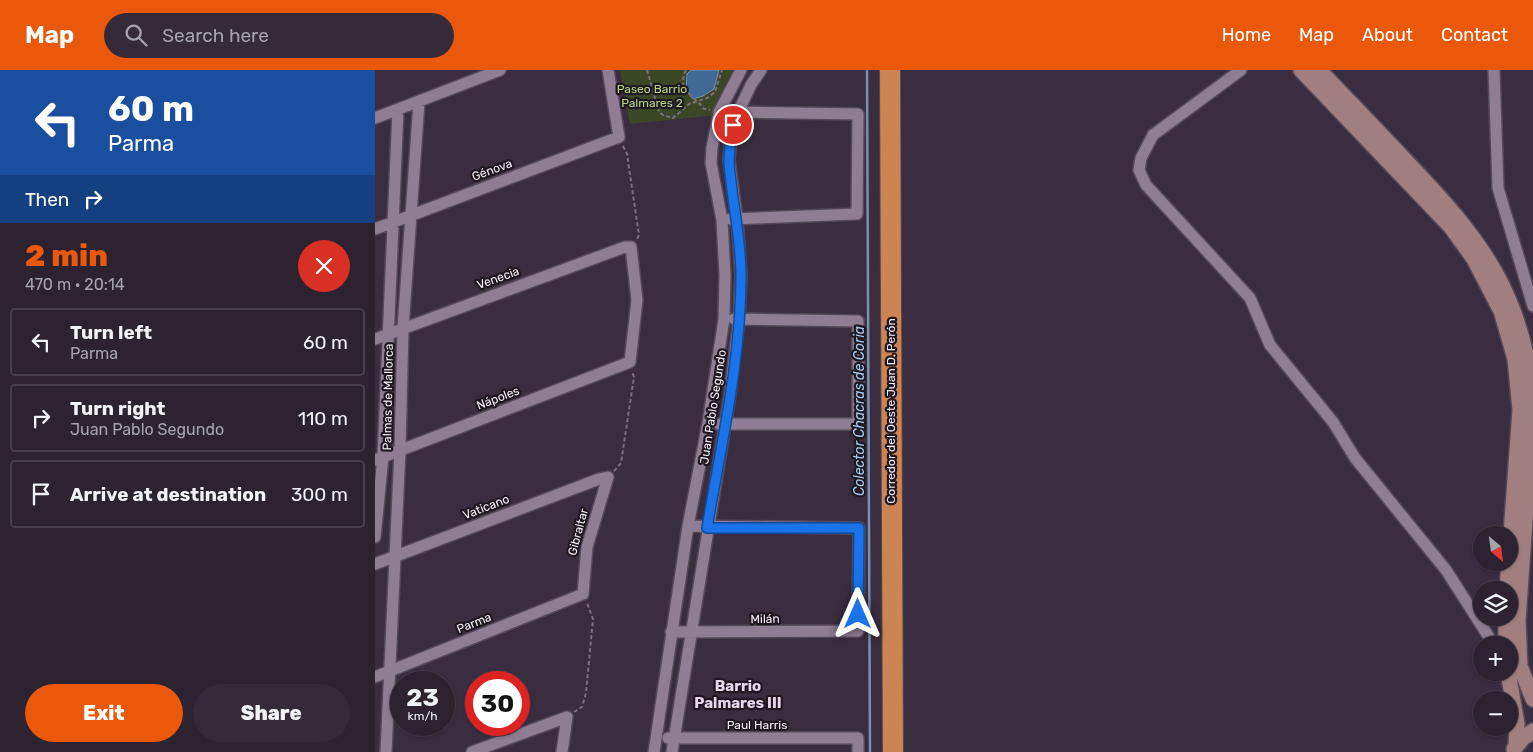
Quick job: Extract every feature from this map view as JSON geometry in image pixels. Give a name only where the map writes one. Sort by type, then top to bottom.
[{"type":"highway","name":"Corredor del Oeste Juan D. Perón","points":[[890,70],[893,752]]},
{"type":"highway","name":"Corredor del Oeste Juan D. Perón","points":[[902,70],[905,752]]},
{"type":"main road","points":[[1301,70],[1451,227],[1474,259],[1501,311],[1517,366],[1520,410],[1508,581]]},
{"type":"main road","points":[[1319,70],[1448,204],[1491,262],[1508,296],[1521,333],[1530,371],[1533,407],[1519,621],[1520,666],[1533,699]]},
{"type":"main road","points":[[1510,681],[1517,724],[1514,749]]},
{"type":"main road","points":[[1514,749],[1533,731]]},
{"type":"street","points":[[375,118],[500,70]]},
{"type":"street","points":[[607,70],[619,137]]},
{"type":"street","name":"Juan Pablo Segundo","points":[[654,752],[688,526],[708,423],[724,319],[725,275],[721,220],[711,163],[712,148],[719,112],[741,70]]},
{"type":"street","name":"Juan Pablo Segundo","points":[[672,752],[725,425],[739,319],[741,275],[737,218],[729,160],[733,125],[737,112],[761,70]]},
{"type":"street","points":[[1241,70],[1153,135],[1141,158],[1139,170],[1147,185],[1250,298],[1270,345],[1333,422],[1355,458],[1446,570],[1488,636]]},
{"type":"street","points":[[1494,70],[1498,188],[1533,306]]},
{"type":"street","name":"Palmas de Mallorca","points":[[386,752],[394,557],[401,450],[403,328],[419,102]]},
{"type":"street","name":"Palmas de Mallorca","points":[[375,537],[388,334],[398,110]]},
{"type":"street","points":[[719,112],[858,114],[857,214],[721,220]]},
{"type":"street","name":"Génova","points":[[375,229],[619,137]]},
{"type":"street","name":"Venecia","points":[[375,338],[625,246],[631,247]]},
{"type":"street","points":[[631,247],[637,300],[631,362]]},
{"type":"street","points":[[708,423],[725,425],[858,424],[858,321],[724,319]]},
{"type":"street","name":"Nápoles","points":[[379,458],[631,362]]},
{"type":"street","name":"Vaticano","points":[[375,564],[608,477]]},
{"type":"street","name":"Gibraltar","points":[[583,594],[587,547],[608,477]]},
{"type":"street","points":[[688,526],[707,528]]},
{"type":"street","name":"Milán","points":[[671,632],[858,631],[859,528],[707,528]]},
{"type":"street","name":"Parma","points":[[375,677],[583,594]]},
{"type":"street","points":[[472,752],[567,717],[562,752]]},
{"type":"street","name":"Paul Harris","points":[[657,736],[674,739],[858,738],[858,752]]},
{"type":"path","points":[[647,70],[657,106],[663,116],[673,118],[695,101],[707,98],[715,92],[722,70]]},
{"type":"path","points":[[686,70],[682,78],[682,85],[703,110],[719,112]]},
{"type":"path","points":[[619,137],[627,154],[639,235],[631,247]]},
{"type":"path","points":[[608,477],[621,463],[633,377],[631,362]]},
{"type":"path","points":[[567,717],[582,707],[586,693],[593,619],[583,594]]},
{"type":"green space","name":"Paseo Barrio Palmares 2","points":[[620,70],[740,70],[717,115],[630,124]]},
{"type":"water","points":[[691,70],[719,70],[714,89],[703,96],[693,99],[686,90],[687,74]]},
{"type":"waterway","name":"Colector Chacras de Coria","points":[[867,70],[870,752]]},
{"type":"district","name":"Barrio Palmares III","points":[[738,694]]},
{"type":"route","points":[[733,125],[729,160],[737,218],[741,275],[739,319],[730,395],[707,528],[859,528],[858,614]]}]
